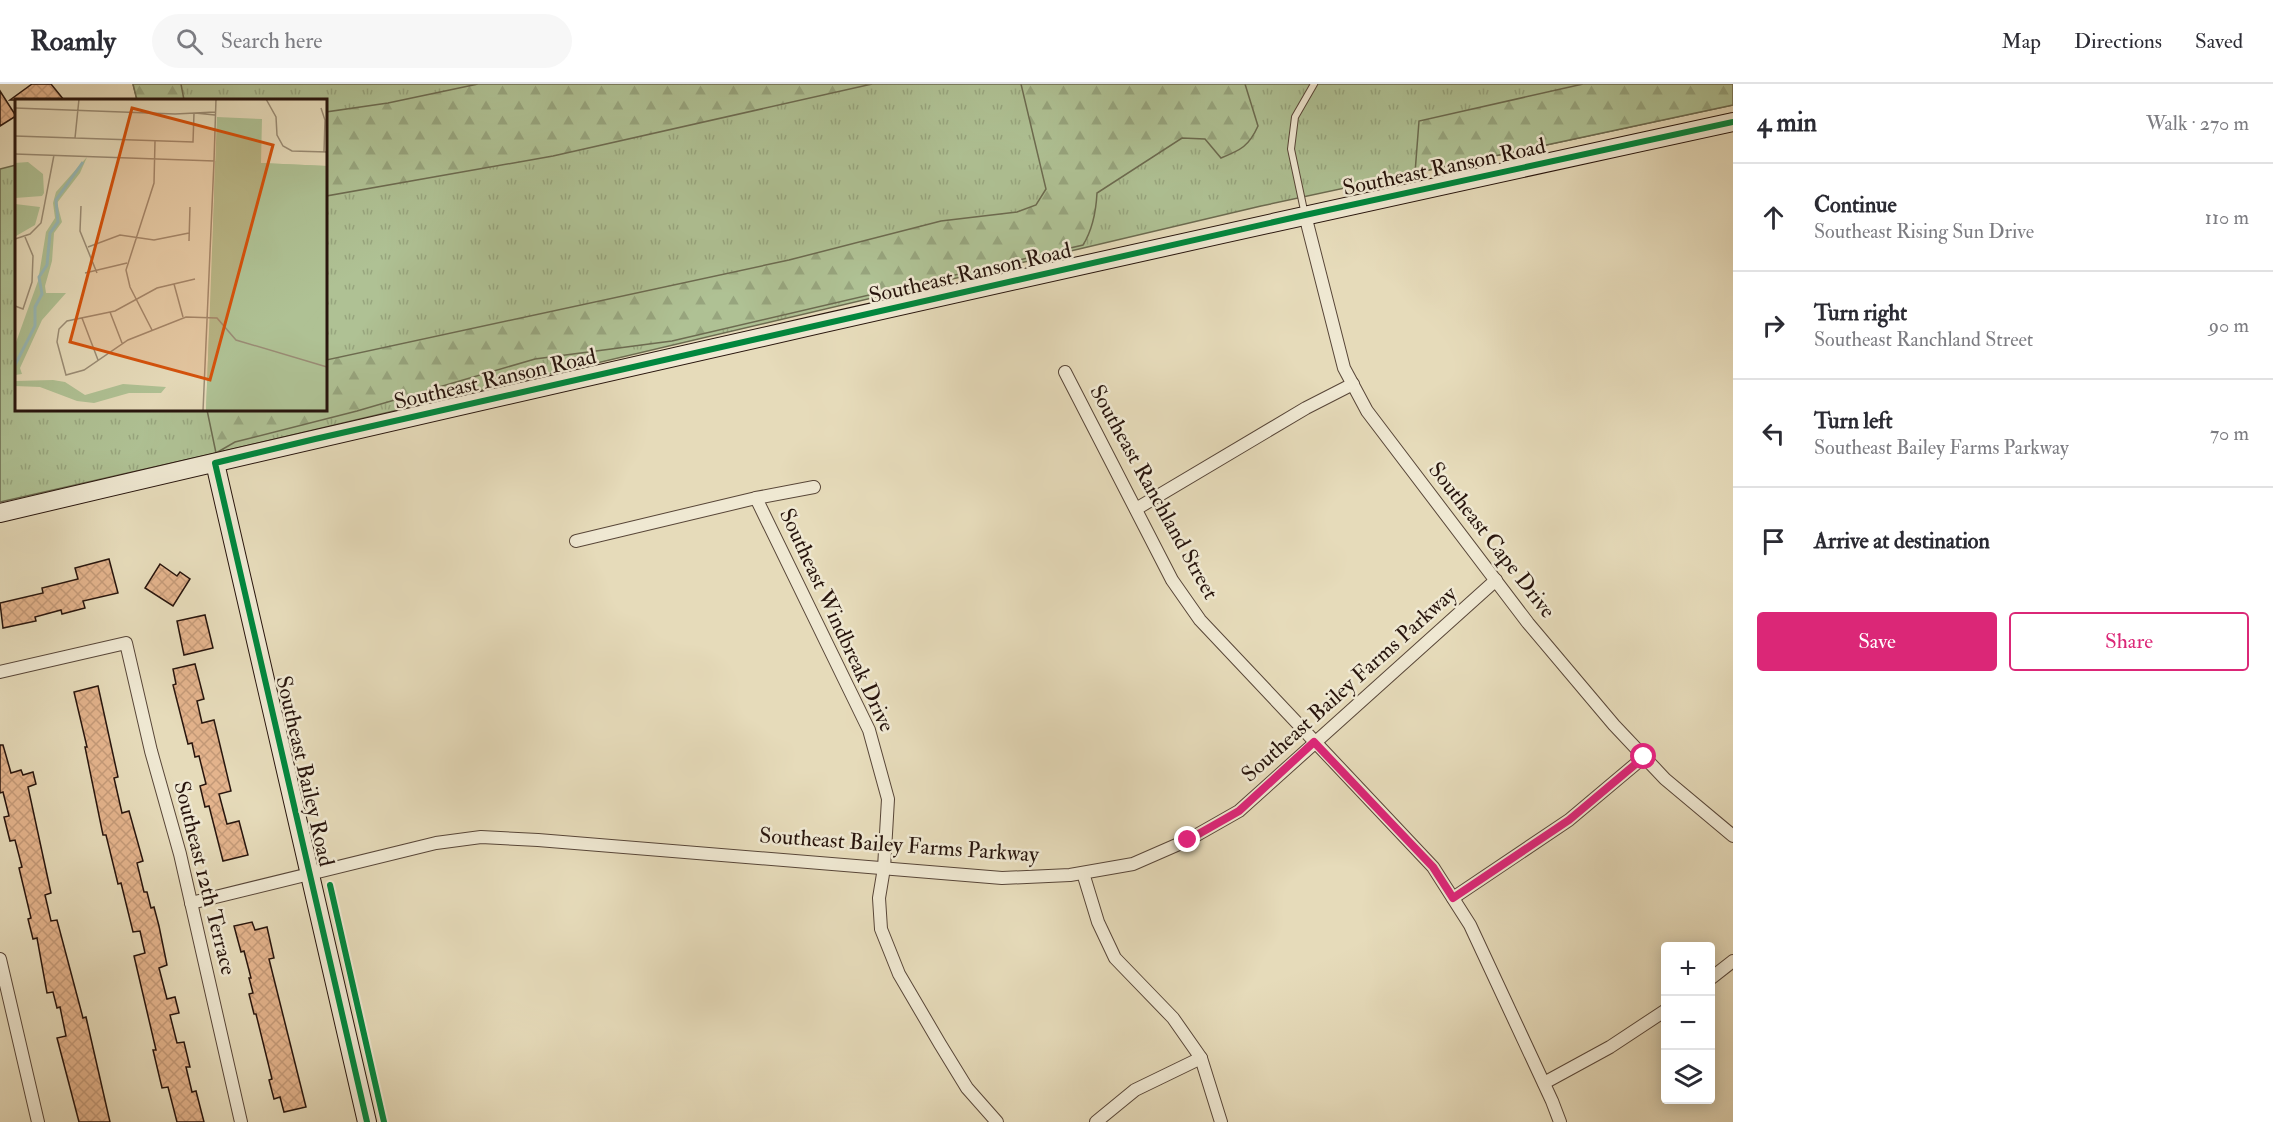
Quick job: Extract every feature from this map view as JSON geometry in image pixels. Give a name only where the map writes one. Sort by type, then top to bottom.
[{"type":"street","name":"Southeast Ranson Road","points":[[0,513],[315,438],[1305,215],[1733,122]]},
{"type":"street","name":"Southeast Cape Drive","points":[[1305,215],[1344,368],[1367,411],[1528,622],[1614,725],[1665,779],[1733,836]]},
{"type":"street","name":"Southeast Ranchland Street","points":[[1065,372],[1172,580],[1200,620],[1433,867],[1470,925],[1560,1122]]},
{"type":"street","points":[[1136,509],[1306,408],[1353,384]]},
{"type":"street","name":"Southeast Bailey Road","points":[[215,463],[368,1122]]},
{"type":"street","points":[[576,541],[756,498],[814,487]]},
{"type":"street","name":"Southeast Windbreak Drive","points":[[756,498],[869,730],[888,799],[884,868],[879,898],[881,929],[899,974],[967,1088],[997,1122]]},
{"type":"street","name":"Southeast Bailey Farms Parkway","points":[[191,903],[436,843],[481,837],[1002,878],[1083,873],[1134,864],[1188,840],[1239,811],[1496,580]]},
{"type":"street","name":"Southeast 12th Terrace","points":[[0,672],[126,644],[151,751],[180,854],[241,1122]]},
{"type":"street","points":[[1453,898],[1569,820],[1644,757]]},
{"type":"street","points":[[1083,873],[1098,922],[1115,958],[1173,1018],[1202,1058],[1221,1122]]},
{"type":"street","points":[[0,959],[38,1122]]},
{"type":"street","points":[[1715,975],[1733,961]]},
{"type":"street","points":[[1544,1083],[1610,1047],[1661,1013]]},
{"type":"street","points":[[1096,1122],[1135,1090],[1202,1058]]},
{"type":"lane","points":[[1305,215],[1291,149],[1295,117],[1314,84]]},
{"type":"green space","points":[[133,84],[1733,84],[1733,105],[1261,206],[0,502],[0,169],[15,165],[15,411],[327,411],[327,99],[137,99]]},
{"type":"green space","points":[[133,84],[181,84],[184,99],[137,99]]},
{"type":"green space","points":[[478,84],[872,84],[553,156],[327,196],[327,112],[388,103]]},
{"type":"green space","points":[[1021,84],[1245,84],[1258,126],[1244,146],[1221,158],[1205,139],[1182,138],[1097,193],[1093,220],[1083,245],[672,341],[535,359],[357,411],[235,442],[216,453],[207,411],[327,411],[327,360],[789,260],[941,221],[1017,212],[1036,205],[1046,189]]},
{"type":"green space","points":[[1583,84],[1733,84],[1733,105],[1415,173],[1419,121]]},
{"type":"building","points":[[32,84],[51,84],[63,99],[15,99],[10,100]]},
{"type":"building","points":[[0,91],[15,117],[0,126]]},
{"type":"building","points":[[109,559],[118,593],[83,601],[85,608],[62,614],[61,610],[35,617],[36,621],[3,628],[0,603],[43,593],[42,588],[78,579],[75,568]]},
{"type":"building","points":[[160,564],[177,576],[180,572],[190,579],[173,606],[145,588]]},
{"type":"building","points":[[205,615],[213,648],[184,655],[177,621]]},
{"type":"building","points":[[195,664],[204,699],[197,701],[202,723],[214,720],[231,791],[219,794],[227,824],[239,821],[248,855],[223,861],[209,806],[205,807],[200,786],[206,784],[199,756],[195,757],[192,743],[188,744],[173,685],[176,684],[173,669]]},
{"type":"building","points":[[98,686],[118,777],[114,778],[122,813],[129,811],[143,861],[137,863],[144,892],[147,892],[151,908],[154,907],[159,926],[167,965],[159,968],[167,999],[175,997],[179,1013],[170,1015],[177,1043],[184,1042],[190,1067],[186,1067],[192,1092],[196,1091],[204,1122],[177,1122],[168,1087],[162,1088],[153,1050],[156,1050],[134,956],[145,953],[140,931],[133,932],[121,883],[118,884],[106,835],[103,835],[85,747],[87,747],[74,692]]},
{"type":"building","points":[[0,745],[3,745],[11,773],[21,770],[23,775],[33,772],[36,784],[28,787],[51,893],[45,895],[51,921],[57,920],[83,1018],[86,1017],[110,1122],[79,1122],[57,1038],[66,1036],[60,1007],[57,1008],[53,992],[47,993],[37,938],[33,939],[28,919],[31,918],[19,868],[22,867],[15,840],[10,841],[4,817],[9,816],[3,792],[0,793]]},
{"type":"building","points":[[252,922],[255,930],[267,927],[274,958],[269,959],[306,1107],[284,1112],[280,1097],[274,1099],[269,1080],[272,1079],[249,994],[253,993],[249,978],[251,978],[234,926]]},
{"type":"cycle path","points":[[367,1122],[215,463],[1305,215],[1733,122]]},
{"type":"cycle path","points":[[330,885],[384,1122]]},
{"type":"route","points":[[1188,840],[1239,811],[1314,742],[1433,867],[1453,898],[1569,820],[1644,757]]}]
